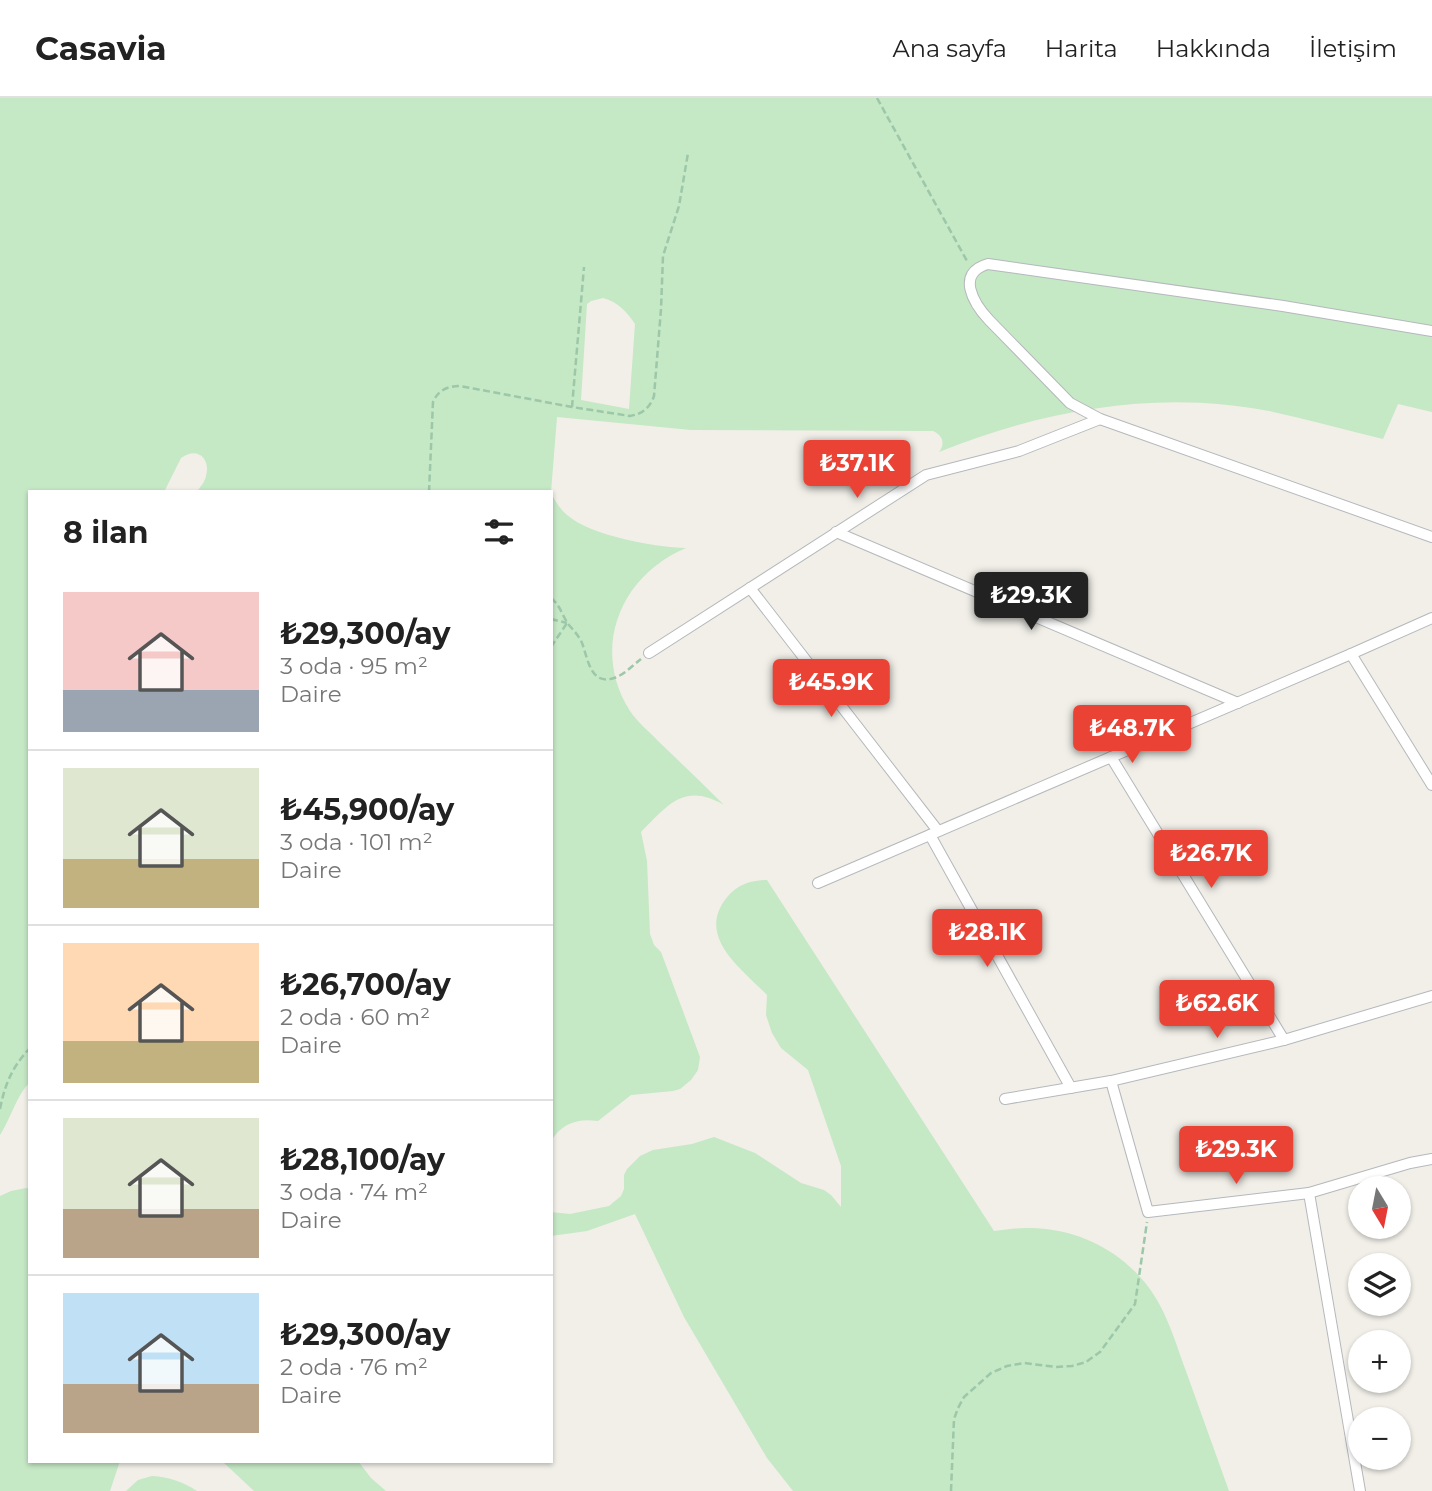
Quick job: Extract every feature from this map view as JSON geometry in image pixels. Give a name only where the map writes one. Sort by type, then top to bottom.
[{"type":"street","points":[[1432,331],[1283,306],[988,264],[977,269],[970,285],[980,310],[1070,403],[1100,419],[1432,537]]},
{"type":"street","points":[[649,653],[926,474],[1019,451],[1100,419]]},
{"type":"street","points":[[836,532],[1238,703]]},
{"type":"street","points":[[750,588],[934,833],[1072,1088]]},
{"type":"street","points":[[818,883],[1432,618]]},
{"type":"street","points":[[1351,654],[1432,785]]},
{"type":"street","points":[[1111,757],[1283,1040]]},
{"type":"street","points":[[1005,1099],[1111,1081],[1283,1040],[1432,996]]},
{"type":"street","points":[[1111,1081],[1148,1212],[1309,1193],[1432,1159]]},
{"type":"street","points":[[1309,1193],[1360,1491]]},
{"type":"path","points":[[877,98],[973,274]]},
{"type":"path","points":[[429,490],[433,402],[445,388],[460,386],[630,415],[643,412],[652,402],[663,256],[678,206],[688,153]]},
{"type":"path","points":[[572,407],[584,267]]},
{"type":"path","points":[[553,600],[582,643],[591,672],[603,679],[615,678],[649,653]]},
{"type":"path","points":[[553,620],[567,623]]},
{"type":"path","points":[[553,644],[567,623]]},
{"type":"path","points":[[0,1109],[5,1083],[28,1050]]},
{"type":"path","points":[[951,1491],[954,1419],[964,1397],[991,1373],[1007,1366],[1024,1363],[1072,1366],[1086,1362],[1100,1352],[1135,1304],[1148,1212]]},
{"type":"green space","points":[[0,98],[1432,98],[1432,412],[1398,404],[1383,439],[1269,411],[1185,402],[1101,407],[1059,415],[978,437],[939,452],[942,440],[933,431],[691,430],[557,417],[551,490],[198,490],[207,470],[205,459],[192,453],[181,458],[165,490],[28,490],[28,1085],[0,1135]],"holes":[[[603,298],[622,308],[635,324],[629,409],[581,400],[587,304]]]},
{"type":"green space","points":[[553,496],[567,515],[591,529],[641,543],[686,548],[663,560],[644,576],[629,595],[619,616],[613,639],[613,663],[618,687],[633,715],[724,805],[710,798],[687,796],[660,813],[641,832],[647,861],[650,934],[654,945],[661,952],[700,1057],[698,1070],[680,1089],[631,1095],[598,1121],[571,1123],[553,1138]]},
{"type":"green space","points":[[767,880],[994,1231],[1046,1229],[1084,1238],[1118,1257],[1146,1284],[1170,1327],[1229,1491],[793,1491],[767,1458],[684,1317],[635,1214],[587,1231],[553,1236],[553,1212],[570,1214],[609,1206],[621,1196],[624,1175],[640,1156],[653,1150],[692,1144],[714,1137],[755,1153],[801,1183],[824,1190],[841,1207],[841,1166],[808,1070],[781,1048],[766,1015],[767,995],[735,963],[719,938],[716,925],[719,911],[728,896],[737,888]]},
{"type":"green space","points":[[28,1188],[28,1463],[119,1463],[110,1491],[0,1491],[0,1196]]},
{"type":"green space","points":[[224,1463],[360,1463],[386,1491],[254,1491]]},
{"type":"green space","points":[[152,1476],[176,1480],[197,1491],[126,1491],[138,1480]]}]
